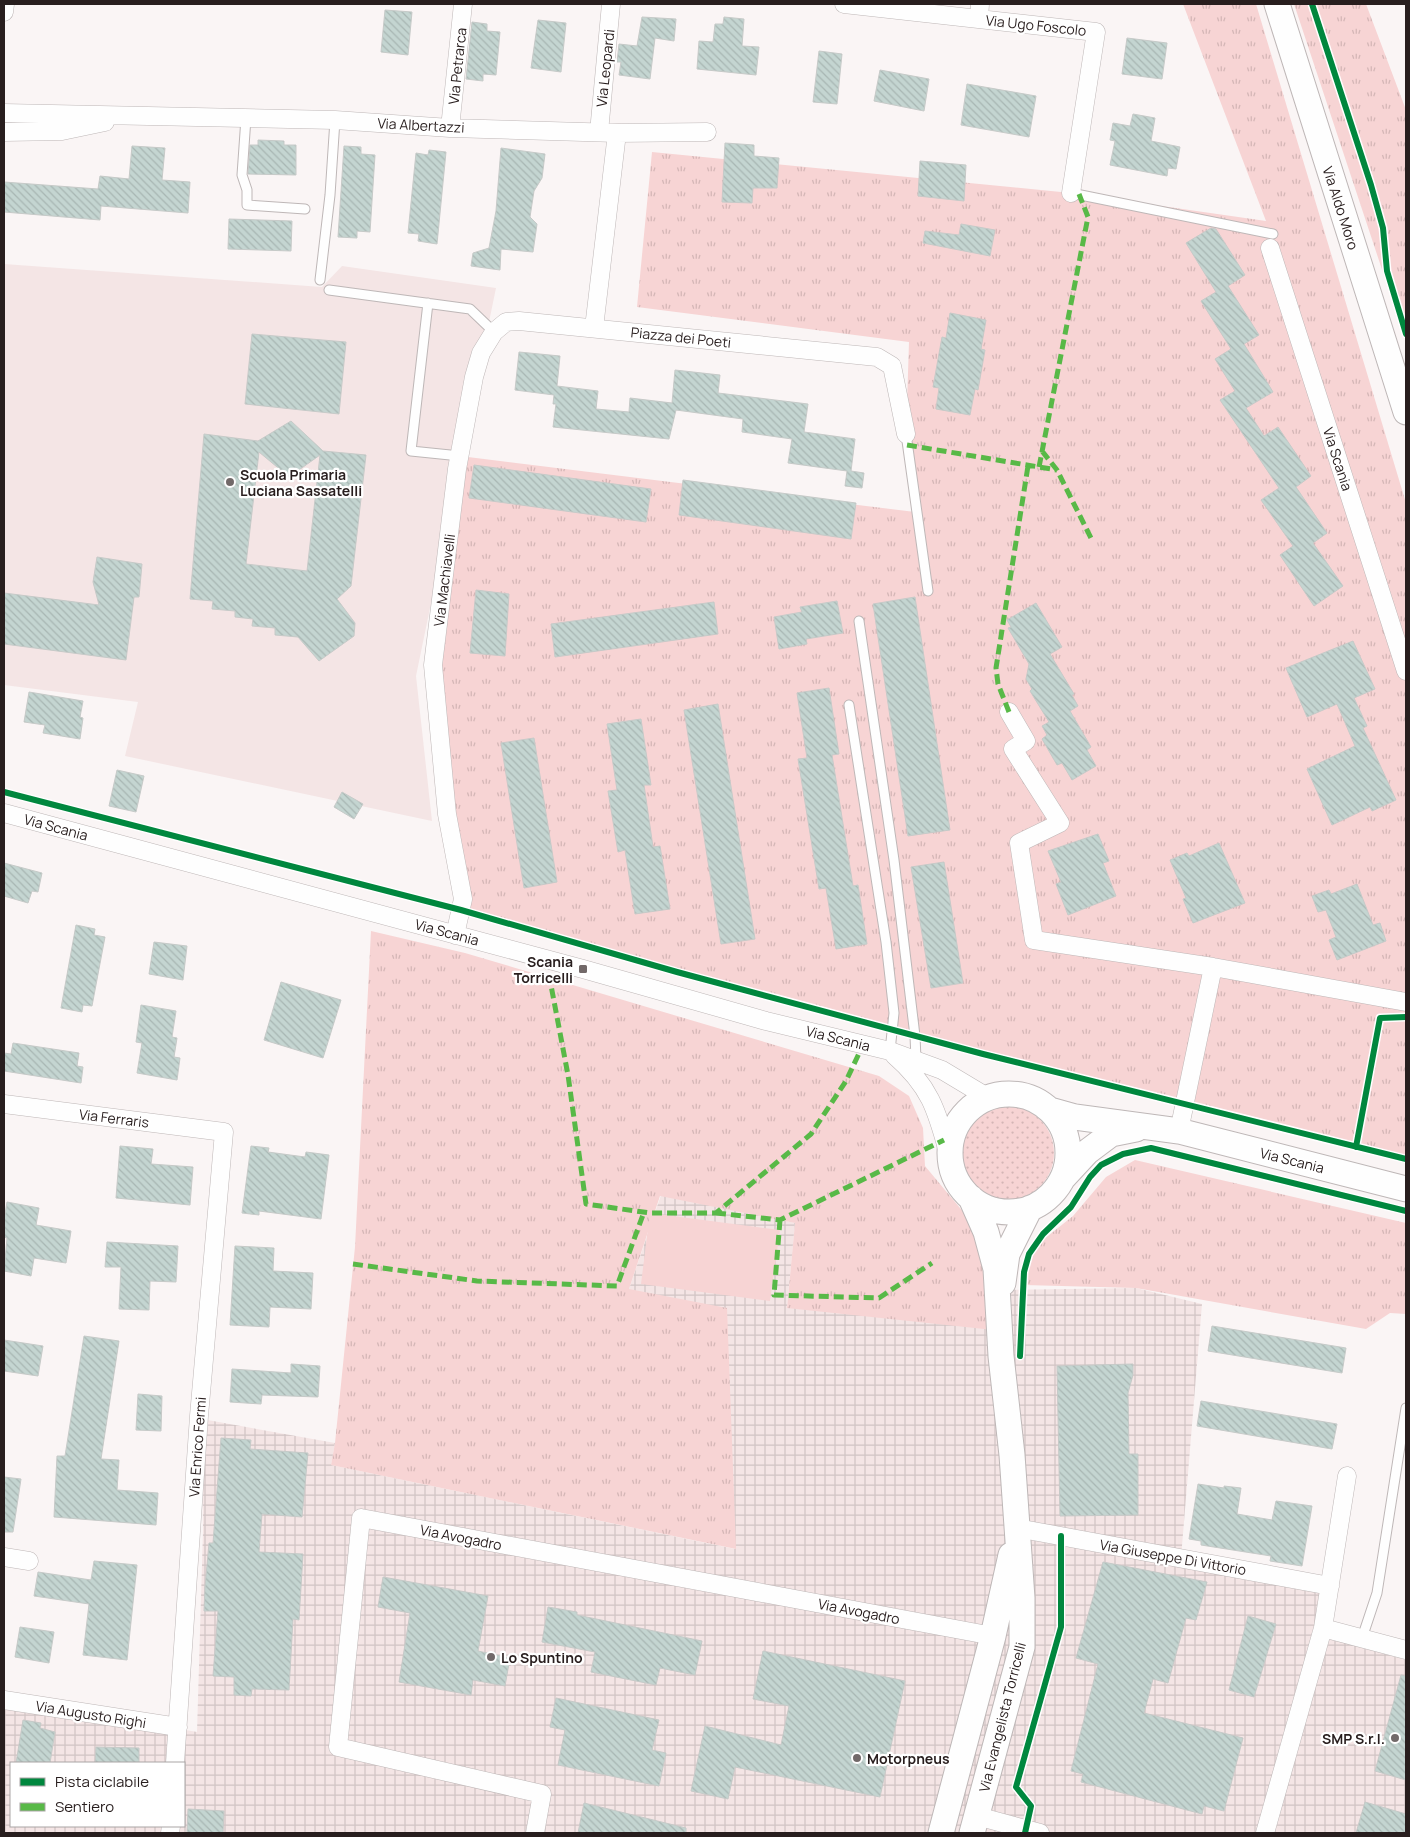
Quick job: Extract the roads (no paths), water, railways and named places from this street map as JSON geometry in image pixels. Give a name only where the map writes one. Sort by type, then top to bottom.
[{"type":"main road","name":"Via Aldo Moro","points":[[1277,4],[1406,412]]},
{"type":"main road","name":"Via Scania","points":[[1061,1181],[1067,1163],[1067,1144],[1062,1126],[1050,1110],[1036,1100],[1021,1095],[1004,1094],[988,1097],[971,1107],[958,1122],[951,1140],[950,1159],[957,1180],[971,1198],[984,1206],[999,1211],[1030,1208],[1047,1197],[1087,1152],[1111,1134],[1148,1126]]},
{"type":"main road","name":"Via Scania","points":[[1050,1110],[1075,1117],[1178,1131],[1406,1189]]},
{"type":"main road","name":"Via Evangelista Torricelli","points":[[971,1198],[986,1232],[994,1260],[1000,1310],[1001,1356],[1022,1598],[1022,1647],[974,1825]]},
{"type":"main road","name":"Via Evangelista Torricelli","points":[[1000,1310],[1007,1254],[1030,1208]]},
{"type":"main road","name":"Via Evangelista Torricelli","points":[[941,1833],[994,1636],[1017,1528]]},
{"type":"main road","points":[[948,1808],[974,1825]]},
{"type":"street","points":[[4,12],[5,4]]},
{"type":"street","name":"Via Petrarca","points":[[450,128],[463,4]]},
{"type":"street","name":"Via Leopardi","points":[[599,132],[612,4]]},
{"type":"street","name":"Via Ugo Foscolo","points":[[844,4],[980,11],[1096,32],[1071,193]]},
{"type":"street","name":"Via Albertazzi","points":[[4,113],[335,120],[450,128],[617,133],[707,132]]},
{"type":"street","name":"Via Albertazzi","points":[[4,132],[62,131],[134,116]]},
{"type":"street","points":[[494,332],[506,322],[520,321],[594,328],[617,133]]},
{"type":"street","name":"Via Scania","points":[[1272,241],[1406,671]]},
{"type":"street","name":"Piazza dei Poeti","points":[[594,328],[877,357],[892,366],[906,434]]},
{"type":"street","name":"Via Machiavelli","points":[[456,935],[463,899],[448,814],[433,665],[460,456],[474,377],[481,353],[494,332]]},
{"type":"street","points":[[1009,712],[1026,741],[1013,749],[1060,823],[1018,844],[1034,940],[1213,967],[1406,1002]]},
{"type":"street","name":"Via Scania","points":[[4,813],[766,1021],[890,1051],[916,1068],[942,1070],[988,1097]]},
{"type":"street","points":[[1178,1131],[1213,967]]},
{"type":"street","name":"Via Scania","points":[[916,1068],[936,1110],[950,1159]]},
{"type":"street","name":"Via Ferraris","points":[[4,1104],[224,1132]]},
{"type":"street","name":"Via Enrico Fermi","points":[[175,1762],[198,1426],[224,1132]]},
{"type":"street","points":[[1265,1833],[1324,1628],[1347,1476]]},
{"type":"street","name":"Via Avogadro","points":[[536,1833],[542,1794],[338,1746],[361,1518],[994,1636]]},
{"type":"street","name":"Via Giuseppe Di Vittorio","points":[[1017,1528],[1330,1586]]},
{"type":"street","points":[[4,1558],[30,1562]]},
{"type":"street","points":[[1324,1628],[1406,1650]]},
{"type":"street","name":"Via Augusto Righi","points":[[4,1700],[178,1727]]},
{"type":"street","points":[[974,1825],[1040,1833]]},
{"type":"lane","points":[[246,118],[242,175],[248,190],[246,205],[305,209]]},
{"type":"lane","points":[[320,280],[335,120]]},
{"type":"lane","points":[[1071,193],[1272,241]]},
{"type":"lane","points":[[329,290],[470,309],[494,332]]},
{"type":"lane","points":[[428,304],[411,450],[460,456]]},
{"type":"lane","points":[[906,434],[928,591]]},
{"type":"lane","points":[[859,621],[894,860],[915,1036],[916,1068]]},
{"type":"lane","points":[[849,706],[886,942],[894,1013],[890,1051]]},
{"type":"lane","points":[[1362,1638],[1377,1593],[1406,1408]]},
{"type":"place","name":"Scuola Primaria Luciana Sassatelli","points":[[230,482]]},
{"type":"place","name":"Scania Torricelli","points":[[583,969]]},
{"type":"place","name":"Lo Spuntino","points":[[491,1657]]},
{"type":"place","name":"SMP S.r.l.","points":[[1395,1738]]},
{"type":"place","name":"Motorpneus","points":[[857,1758]]}]
